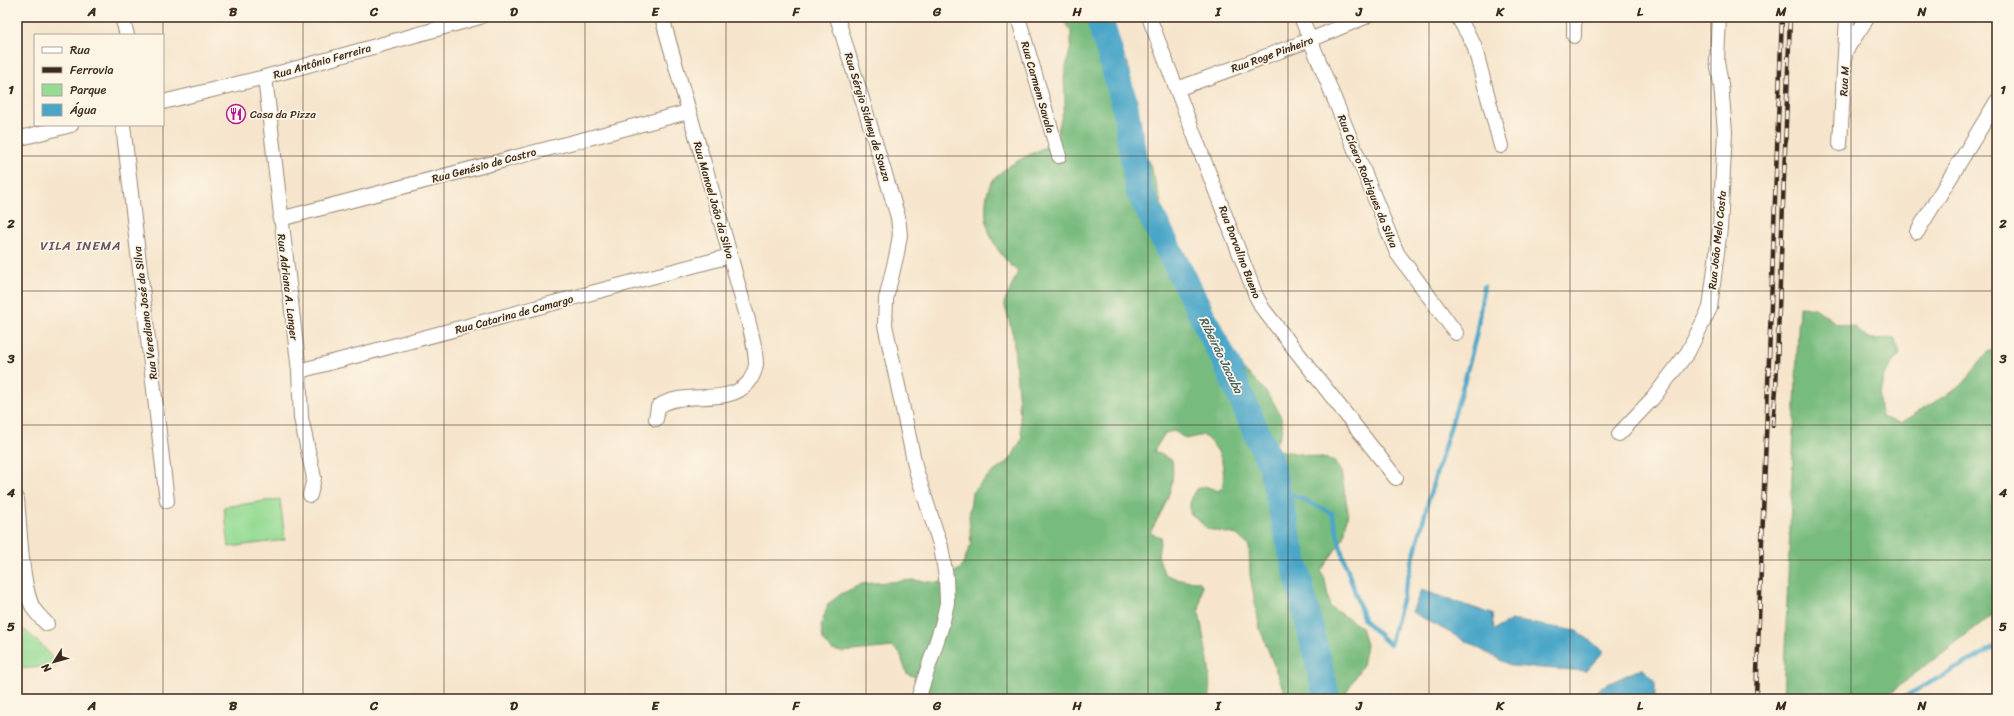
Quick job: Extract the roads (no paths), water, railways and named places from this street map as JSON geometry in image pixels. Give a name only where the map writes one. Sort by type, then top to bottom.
[{"type":"street","points":[[122,17],[127,34]]},
{"type":"street","name":"Rua Antônio Ferreira","points":[[164,102],[265,77],[455,20],[480,17]]},
{"type":"street","name":"Rua Manoel João da Silva","points":[[656,419],[658,407],[667,400],[729,395],[748,383],[754,374],[756,365],[752,339],[730,256],[662,17]]},
{"type":"street","name":"Rua Sérgio Sidney de Souza","points":[[837,17],[898,216],[900,235],[886,299],[885,325],[916,470],[940,548],[946,577],[947,603],[942,625],[918,699]]},
{"type":"street","name":"Rua Carmem Savala","points":[[1018,17],[1059,156]]},
{"type":"street","name":"Rua Dorvalino Bueno","points":[[1149,17],[1256,296],[1263,308],[1396,478]]},
{"type":"street","name":"Rua Cícero Rodrigues da Silva","points":[[1301,17],[1397,253],[1456,333]]},
{"type":"street","name":"Rua Roge Pinheiro","points":[[1177,89],[1310,40],[1365,17]]},
{"type":"street","points":[[1458,17],[1474,45],[1501,146]]},
{"type":"street","points":[[1574,17],[1574,36]]},
{"type":"street","name":"Rua João Melo Costa","points":[[1619,434],[1652,398],[1688,352],[1710,308],[1720,228],[1725,132],[1722,84],[1717,61],[1719,17]]},
{"type":"street","name":"Rua M","points":[[1840,144],[1847,17]]},
{"type":"street","points":[[1845,52],[1868,17]]},
{"type":"street","name":"Rua Adriana A. Langer","points":[[265,77],[280,219],[299,371],[301,418],[314,478],[310,495]]},
{"type":"street","points":[[1917,232],[1997,101]]},
{"type":"street","name":"Rua Genésio de Castro","points":[[280,219],[688,112]]},
{"type":"street","points":[[17,139],[67,126]]},
{"type":"street","name":"Rua Verediano José da Silva","points":[[123,126],[167,502]]},
{"type":"street","name":"Rua Catarina de Camargo","points":[[299,371],[730,256]]},
{"type":"street","points":[[17,499],[26,582],[30,601],[34,609],[47,624]]},
{"type":"water","points":[[1421,590],[1492,614],[1494,630],[1511,620],[1577,631],[1604,651],[1586,671],[1511,666],[1412,612]]},
{"type":"water","points":[[1642,668],[1655,680],[1655,699],[1594,699],[1599,688]]},
{"type":"waterway","name":"Ribeirão Jacuba","points":[[1099,17],[1124,101],[1139,191],[1227,365],[1271,465],[1327,699]]},
{"type":"waterway","points":[[1277,488],[1332,513],[1343,556],[1364,620],[1390,645],[1431,491],[1465,379],[1476,336],[1484,286]]},
{"type":"waterway","points":[[1900,699],[1997,646]]},
{"type":"railway","points":[[1756,699],[1782,17]]},
{"type":"railway","points":[[1773,425],[1776,389],[1790,17]]},
{"type":"place","name":"Casa da Pizza","points":[[236,114]]},
{"type":"district","name":"VILA INEMA","points":[[81,245]]}]
